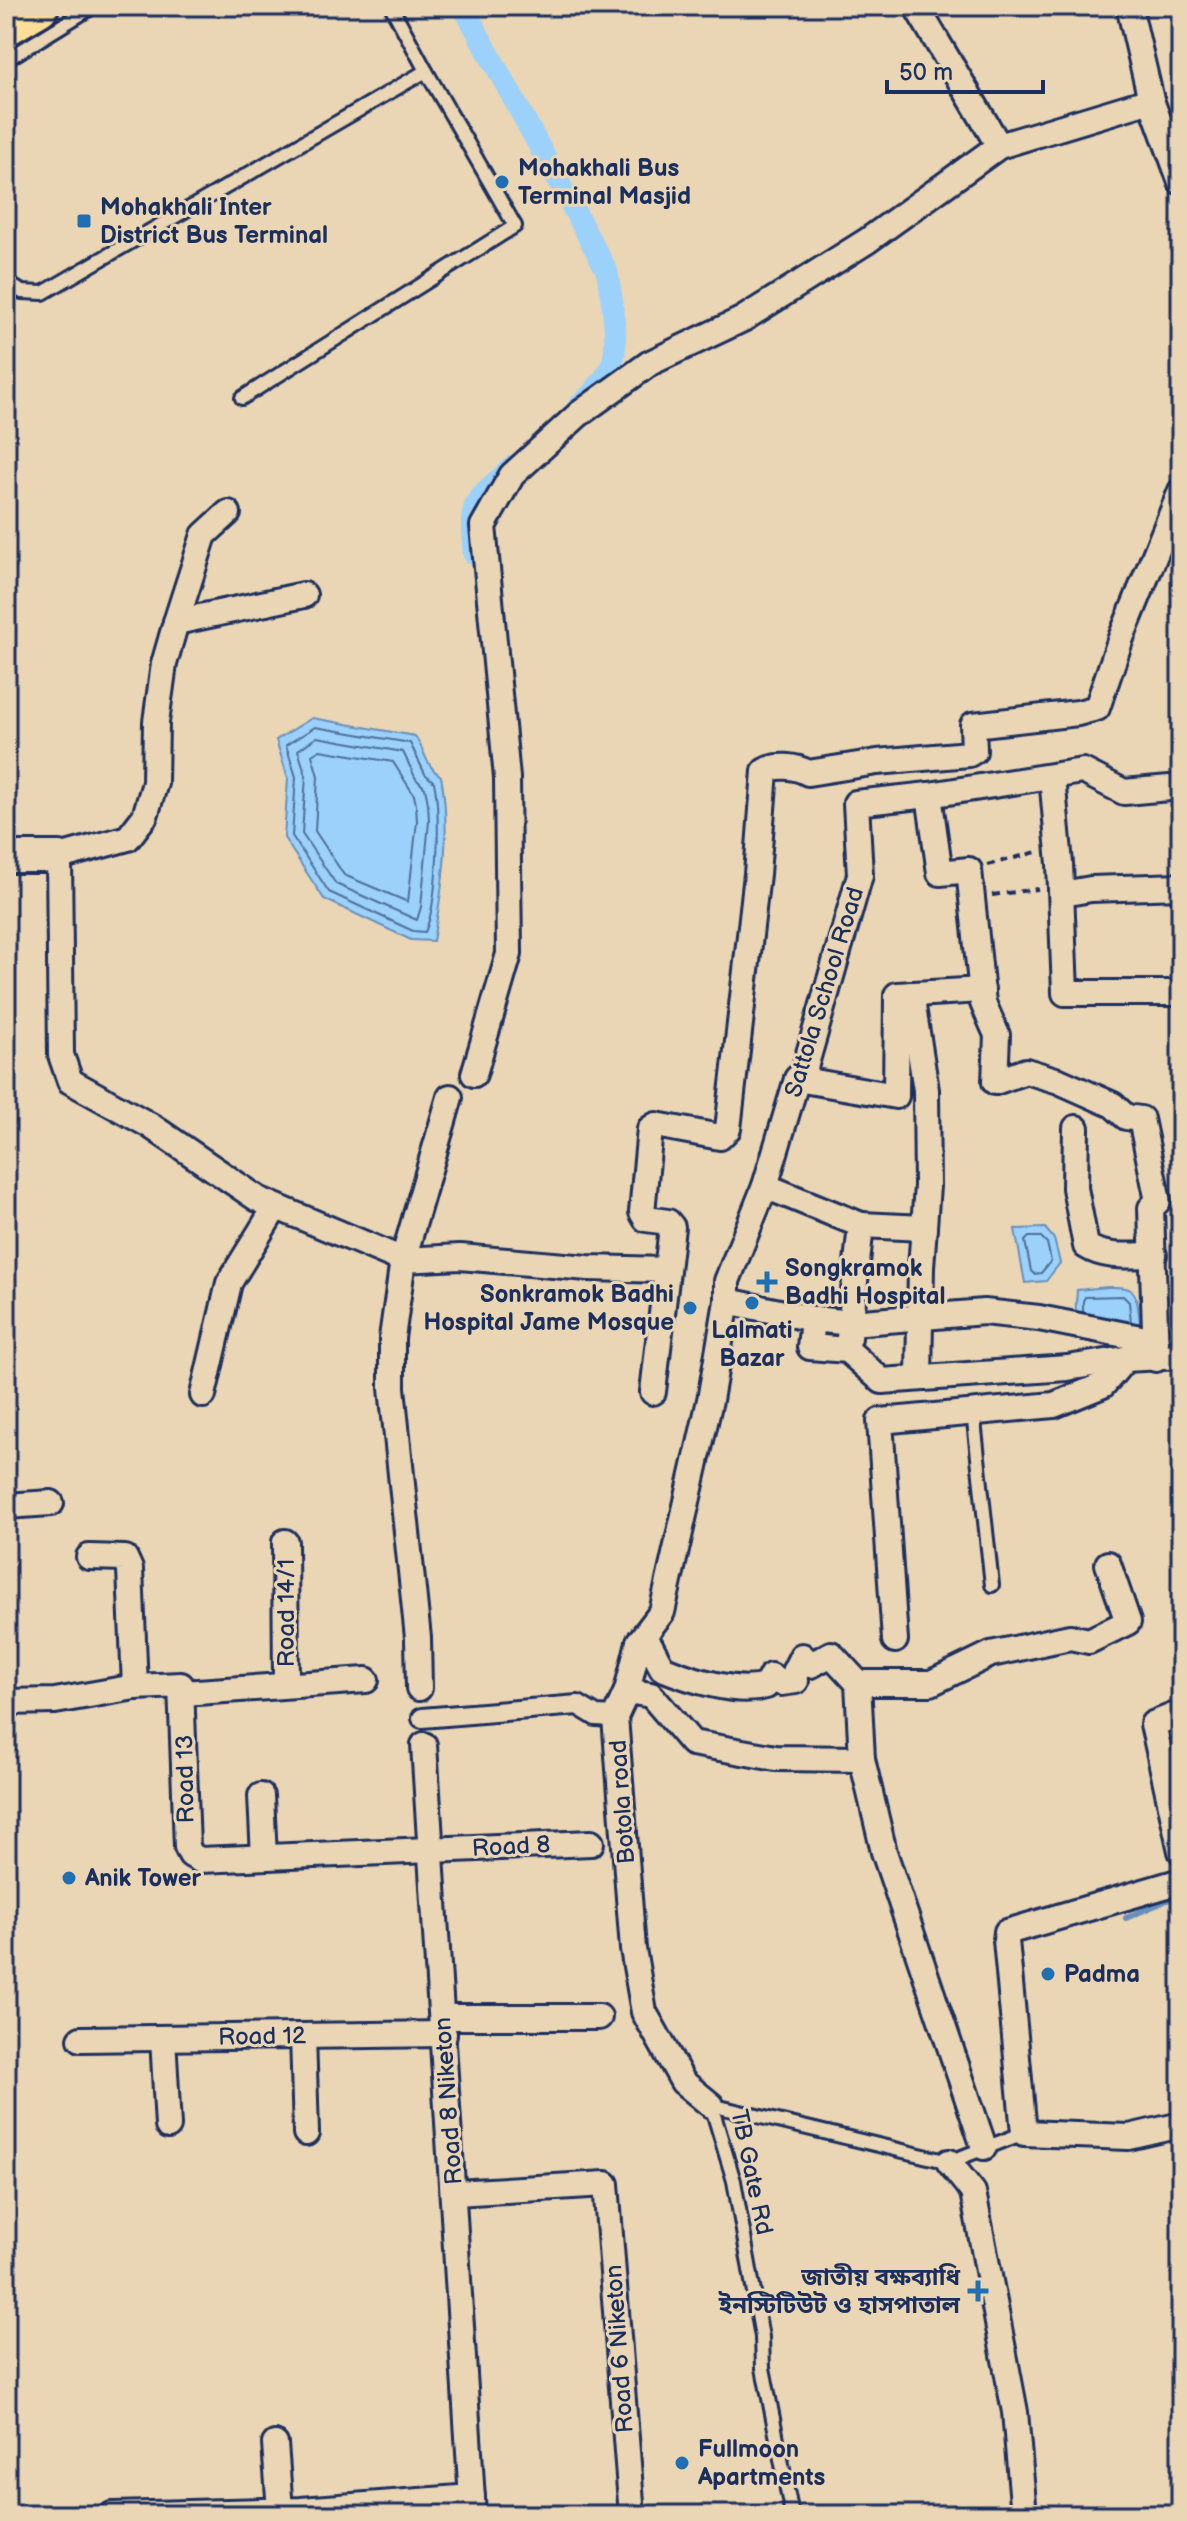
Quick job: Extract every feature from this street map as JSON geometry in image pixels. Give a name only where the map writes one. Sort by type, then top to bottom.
[{"type":"main road","points":[[6,22],[16,6]]},
{"type":"main road","points":[[6,22],[38,6]]},
{"type":"street","points":[[916,6],[999,146]]},
{"type":"street","points":[[1129,6],[1151,100],[1181,182]]},
{"type":"street","points":[[474,1074],[509,954],[507,778],[483,526],[512,475],[579,414],[650,363],[743,319],[855,249],[999,146],[1151,100]]},
{"type":"street","points":[[653,1392],[672,1227],[668,1222],[646,1219],[642,1212],[650,1129],[656,1125],[720,1137],[728,1129],[757,874],[765,771],[773,766],[801,769],[808,773],[877,762],[969,754],[974,751],[973,725],[1097,708],[1121,638],[1181,491]]},
{"type":"street","points":[[6,857],[59,857],[128,838],[145,816],[155,783],[156,722],[164,664],[204,535],[228,513]]},
{"type":"street","points":[[176,622],[304,595]]},
{"type":"street","name":"Sattola School Road","points":[[727,1301],[727,1281],[765,1186],[797,1079],[804,1071],[860,875],[856,803],[1083,771],[1124,792],[1181,787]]},
{"type":"street","points":[[1052,777],[1059,847],[1065,993],[1181,993]]},
{"type":"street","points":[[929,795],[940,873],[969,870],[983,1003],[997,1035],[995,1082],[1026,1071],[1059,1081],[1113,1105],[1126,1117],[1141,1119],[1158,1201],[1151,1208],[1156,1350]]},
{"type":"street","points":[[59,857],[61,1055],[70,1081],[151,1126],[258,1199],[403,1260],[460,1257],[588,1268],[666,1270]]},
{"type":"street","points":[[1061,890],[1181,886]]},
{"type":"street","points":[[797,1079],[896,1096],[897,995],[982,990]]},
{"type":"street","points":[[911,994],[926,1090],[927,1186],[919,1376]]},
{"type":"street","points":[[419,1688],[418,1638],[392,1388],[392,1338],[403,1260],[450,1097]]},
{"type":"street","points":[[1076,1128],[1075,1188],[1086,1246],[1096,1253],[1154,1255]]},
{"type":"street","points":[[765,1186],[861,1225],[924,1228]]},
{"type":"street","points":[[203,1395],[229,1283],[275,1208]]},
{"type":"street","points":[[847,1350],[861,1225]]},
{"type":"street","points":[[727,1301],[813,1319],[851,1323],[984,1312],[1039,1318],[1181,1356]]},
{"type":"street","name":"Botola road","points":[[711,2105],[683,2082],[644,2012],[633,1949],[615,1717],[627,1691],[639,1642],[662,1612],[710,1400],[727,1301]]},
{"type":"street","points":[[813,1319],[810,1347],[847,1350],[882,1381],[1067,1368],[1125,1359],[1156,1350]]},
{"type":"street","points":[[895,1640],[880,1421],[1054,1405],[1103,1385],[1125,1359]]},
{"type":"street","points":[[6,1506],[51,1503]]},
{"type":"street","name":"Road 14/1","points":[[285,1542],[286,1684]]},
{"type":"street","points":[[89,1557],[125,1558],[130,1569],[135,1687]]},
{"type":"street","points":[[858,1683],[931,1683],[991,1654],[1070,1637],[1089,1641],[1128,1622],[1108,1564]]},
{"type":"street","points":[[639,1642],[650,1645],[662,1668],[707,1683],[757,1689],[766,1686],[771,1676],[781,1683],[796,1681],[794,1672],[802,1656],[811,1665],[831,1654],[858,1683],[862,1759],[884,1852],[984,2147]]},
{"type":"street","points":[[6,1702],[55,1701],[135,1687],[181,1685],[183,1693],[366,1680]]},
{"type":"street","name":"Road 8 Niketon","points":[[419,1688],[455,2193],[473,2506]]},
{"type":"street","points":[[627,1691],[651,1695],[692,1743],[776,1758],[862,1759]]},
{"type":"street","name":"Road 13","points":[[183,1693],[187,1847],[191,1855],[200,1860],[431,1850]]},
{"type":"street","points":[[422,1718],[578,1705],[596,1716],[615,1717]]},
{"type":"street","points":[[1181,1713],[1153,1724],[1181,1851]]},
{"type":"street","points":[[261,1796],[264,1857]]},
{"type":"street","name":"Road 8","points":[[431,1850],[591,1843]]},
{"type":"street","points":[[1181,1881],[1007,1932],[1006,1940],[1024,2133],[1129,2137],[1181,2125]]},
{"type":"street","name":"Road 12","points":[[81,2039],[303,2036],[599,2017]]},
{"type":"street","points":[[303,2036],[306,2133]]},
{"type":"street","points":[[163,2038],[168,2126]]},
{"type":"street","points":[[949,2162],[973,2192],[1015,2412],[1024,2515]]},
{"type":"street","name":"Road 6 Niketon","points":[[455,2193],[606,2184],[632,2515]]},
{"type":"street","points":[[275,2444],[294,2512]]},
{"type":"street","points":[[112,2515],[473,2506]]},
{"type":"lane","points":[[6,60],[94,6]]},
{"type":"lane","points":[[242,398],[515,226],[391,6]]},
{"type":"lane","points":[[6,282],[22,292],[43,293],[426,71]]},
{"type":"lane","points":[[973,1412],[992,1585]]},
{"type":"lane","name":"TB Gate Rd","points":[[711,2105],[949,2162]]},
{"type":"lane","name":"TB Gate Rd","points":[[711,2105],[734,2181],[762,2337],[763,2368],[792,2515]]},
{"type":"lane","points":[[949,2162],[1024,2133]]},
{"type":"path","points":[[969,870],[1059,847]]},
{"type":"path","points":[[973,897],[1061,890]]},
{"type":"water","points":[[312,718],[415,736],[428,763],[441,776],[445,817],[444,858],[433,941],[411,940],[324,899],[284,838],[288,778],[276,740]]},
{"type":"water","points":[[1045,1228],[1054,1239],[1060,1263],[1046,1281],[1025,1283],[1015,1229]]},
{"type":"water","points":[[1122,1287],[1133,1292],[1141,1343],[1075,1318],[1077,1290]]},
{"type":"waterway","points":[[463,6],[607,271],[615,352],[603,380],[578,407]]},
{"type":"waterway","points":[[474,554],[472,521],[477,502],[514,466]]},
{"type":"waterway","points":[[1126,1918],[1181,1894]]},
{"type":"place","name":"Mohakhali Bus Terminal Masjid","points":[[502,182]]},
{"type":"place","name":"Mohakhali Inter District Bus Terminal","points":[[84,221]]},
{"type":"place","name":"Songkramok Badhi Hospital","points":[[767,1282]]},
{"type":"place","name":"Lalmati Bazar","points":[[752,1303]]},
{"type":"place","name":"Sonkramok Badhi Hospital Jame Mosque","points":[[690,1308]]},
{"type":"place","name":"Anik Tower","points":[[69,1878]]},
{"type":"place","name":"Padma","points":[[1048,1974]]},
{"type":"place","name":"জাতীয় বক্ষব্যাধি ইনস্টিটিউট ও হাসপাতাল","points":[[978,2291]]},
{"type":"place","name":"Fullmoon Apartments","points":[[682,2463]]}]
